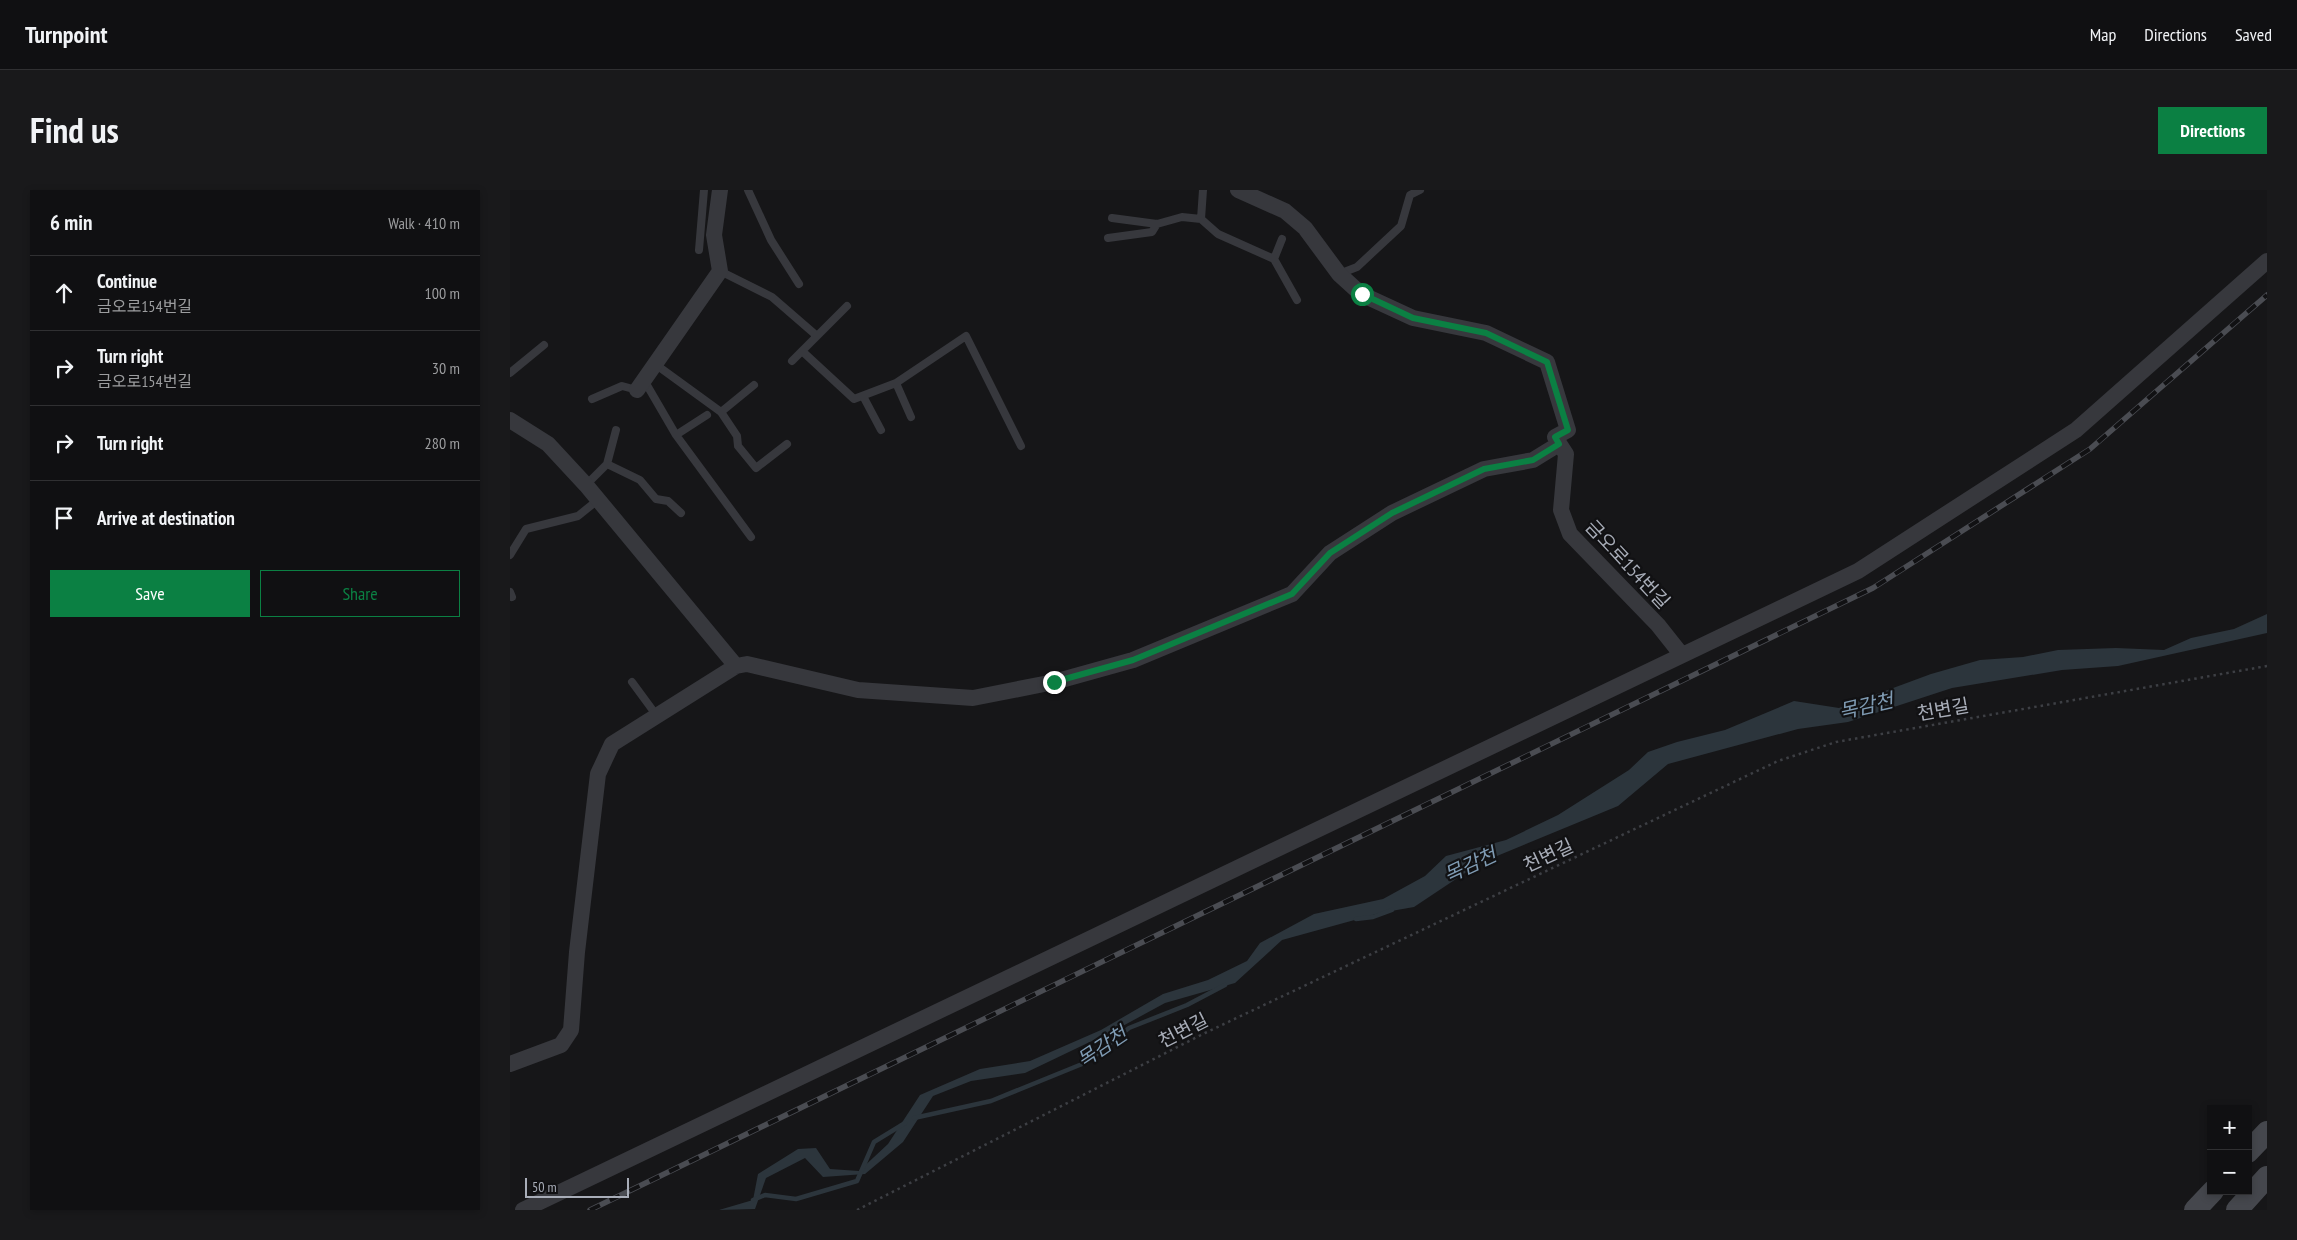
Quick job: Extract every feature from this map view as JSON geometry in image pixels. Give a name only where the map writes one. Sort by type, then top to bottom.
[{"type":"main road","points":[[2250,1150],[2267,1132]]},
{"type":"main road","points":[[2237,1210],[2267,1177]]},
{"type":"main road","points":[[2195,1210],[2209,1195]]},
{"type":"street","points":[[641,385],[720,271],[714,235],[720,190]]},
{"type":"street","points":[[510,1064],[561,1045],[571,1030],[577,952],[598,774],[612,744],[736,666],[747,664],[858,690],[973,698],[1054,682],[1133,660],[1292,594],[1330,553],[1392,513],[1484,469],[1533,460],[1559,444],[1555,437],[1568,430],[1547,362],[1486,333],[1413,318],[1362,294],[1339,274],[1305,228],[1285,211],[1238,190]]},
{"type":"street","points":[[523,1210],[1681,654],[1858,571],[2076,430],[2267,260]]},
{"type":"street","points":[[510,420],[548,444],[599,499],[736,666]]},
{"type":"street","name":"금오로154번길","points":[[1559,444],[1566,454],[1561,510],[1570,534],[1658,625],[1681,654]]},
{"type":"lane","points":[[699,250],[704,190]]},
{"type":"lane","points":[[748,190],[771,240],[799,284]]},
{"type":"lane","points":[[1201,219],[1203,190]]},
{"type":"lane","points":[[1339,274],[1357,267],[1401,226],[1410,195],[1420,190]]},
{"type":"lane","points":[[1112,218],[1157,224],[1182,217],[1201,219],[1218,234],[1274,259],[1297,300]]},
{"type":"lane","points":[[1108,238],[1152,232],[1157,224]]},
{"type":"lane","points":[[1274,259],[1282,239]]},
{"type":"lane","points":[[720,271],[772,297],[817,336]]},
{"type":"lane","points":[[792,361],[847,306]]},
{"type":"lane","points":[[802,351],[854,399],[896,383],[966,336],[1022,446]]},
{"type":"lane","points":[[510,373],[544,345]]},
{"type":"lane","points":[[655,364],[721,412],[737,436],[738,446],[756,468],[787,444]]},
{"type":"lane","points":[[896,383],[911,417]]},
{"type":"lane","points":[[592,399],[622,386],[641,385],[751,537]]},
{"type":"lane","points":[[721,412],[754,385]]},
{"type":"lane","points":[[863,396],[881,430]]},
{"type":"lane","points":[[676,435],[707,415]]},
{"type":"lane","points":[[586,485],[607,464],[616,430]]},
{"type":"lane","points":[[607,464],[640,480],[656,499],[668,501],[681,513]]},
{"type":"lane","points":[[510,555],[526,529],[578,516],[599,499]]},
{"type":"lane","points":[[632,682],[657,716]]},
{"type":"path","name":"천변길","points":[[857,1210],[1205,1034],[1778,761],[1836,742],[2267,666]]},
{"type":"water","name":"목감천","points":[[2267,614],[2267,633],[2118,666],[2062,670],[1952,688],[1848,722],[1798,729],[1668,764],[1618,806],[1480,863],[1414,907],[1380,913],[1282,940],[1235,983],[1165,1003],[1119,1028],[1025,1073],[971,1081],[933,1096],[903,1142],[865,1174],[823,1177],[805,1158],[766,1178],[755,1209],[719,1210],[753,1200],[758,1174],[798,1149],[816,1148],[830,1169],[859,1171],[888,1144],[920,1095],[980,1069],[1030,1061],[1101,1030],[1163,994],[1208,980],[1247,961],[1260,943],[1314,914],[1383,899],[1425,876],[1446,856],[1506,840],[1558,815],[1629,770],[1648,752],[1677,742],[1725,730],[1794,701],[1839,708],[1931,674],[1980,660],[2023,657],[2058,650],[2116,648],[2164,650],[2191,638],[2234,629]]},
{"type":"waterway","name":"목감천","points":[[1356,919],[1373,917],[1392,910]]},
{"type":"waterway","name":"목감천","points":[[914,1118],[991,1101],[1087,1062],[1129,1028],[1187,1005],[1225,985]]},
{"type":"waterway","name":"목감천","points":[[753,1200],[765,1195],[796,1199],[857,1181],[874,1142],[905,1123]]},
{"type":"railway","points":[[590,1210],[1873,588],[2090,449],[2267,295]]},
{"type":"route","points":[[1054,682],[1133,660],[1292,594],[1318,569],[1330,553],[1392,513],[1484,469],[1533,460],[1559,444],[1555,437],[1568,430],[1547,362],[1486,333],[1413,318],[1362,294]]}]
